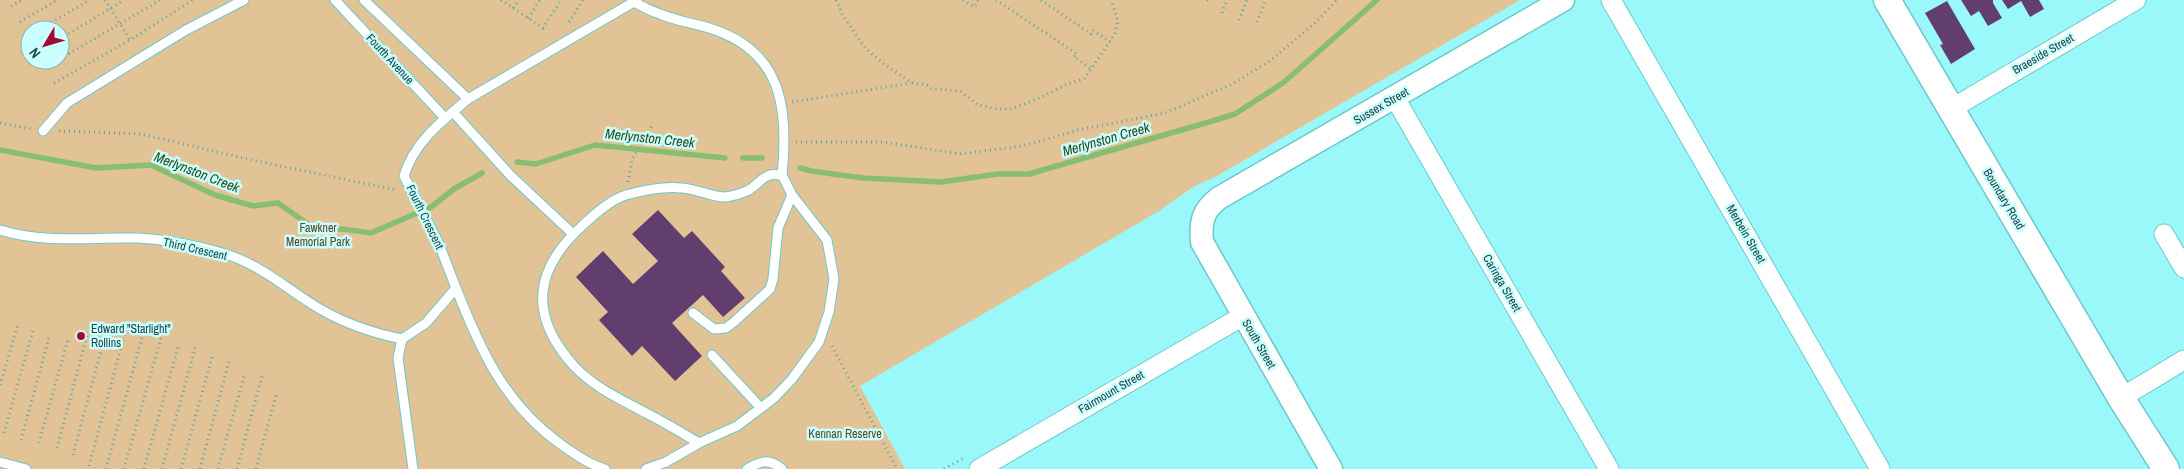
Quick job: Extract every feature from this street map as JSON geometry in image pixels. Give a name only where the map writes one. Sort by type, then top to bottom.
[{"type":"main road","name":"Boundary Road","points":[[1887,0],[2121,398],[2166,469]]},
{"type":"main road","name":"Boundary Road","points":[[2121,398],[2158,469]]},
{"type":"street","name":"Sussex Street","points":[[1203,216],[1209,205],[1219,198],[1563,0]]},
{"type":"street","name":"Merbein Street","points":[[1611,0],[1880,469]]},
{"type":"street","name":"Braeside Street","points":[[1950,109],[2136,0]]},
{"type":"street","name":"Caringa Street","points":[[1395,98],[1608,469]]},
{"type":"street","name":"South Street","points":[[1203,216],[1202,242],[1331,469]]},
{"type":"street","points":[[2164,234],[2184,268]]},
{"type":"street","name":"Fairmount Street","points":[[979,469],[1243,316]]},
{"type":"street","points":[[2121,398],[2184,360]]},
{"type":"lane","points":[[43,131],[67,103],[186,30],[244,0]]},
{"type":"lane","name":"Fourth Avenue","points":[[334,0],[445,118]]},
{"type":"lane","name":"Fourth Avenue","points":[[364,0],[468,99]]},
{"type":"lane","points":[[636,1],[660,14],[720,32],[752,52],[771,75],[778,89],[785,119],[782,175],[792,194],[827,240],[834,280],[829,312],[819,342],[792,379],[774,398],[737,426],[699,443],[666,462],[646,469]]},
{"type":"lane","name":"Fourth Crescent","points":[[605,469],[579,457],[548,435],[504,388],[486,358],[439,244],[404,176],[408,162],[418,146],[445,118],[468,99],[636,1]]},
{"type":"lane","points":[[453,112],[510,175],[573,234]]},
{"type":"lane","points":[[699,443],[665,423],[606,393],[574,366],[555,340],[542,309],[544,276],[553,259],[573,234],[598,211],[627,195],[658,188],[681,187],[724,197],[750,190],[770,175],[782,175]]},
{"type":"lane","points":[[693,313],[714,329],[726,328],[770,289],[773,279],[778,228],[792,194]]},
{"type":"lane","name":"Third Crescent","points":[[0,230],[24,236],[62,240],[137,238],[171,242],[224,254],[266,273],[319,308],[348,324],[402,339]]},
{"type":"lane","points":[[413,469],[398,358],[402,339],[426,323],[456,288]]},
{"type":"lane","points":[[712,355],[760,407]]},
{"type":"lane","points":[[747,469],[758,462],[766,461],[782,469]]},
{"type":"lane","points":[[0,462],[26,469]]},
{"type":"path","points":[[11,6],[22,0]]},
{"type":"path","points":[[23,20],[57,0]]},
{"type":"path","points":[[55,20],[90,0]]},
{"type":"path","points":[[106,0],[130,40]]},
{"type":"path","points":[[70,32],[124,0]]},
{"type":"path","points":[[70,53],[160,0]]},
{"type":"path","points":[[54,83],[130,40],[193,0]]},
{"type":"path","points":[[501,0],[543,28],[561,0]]},
{"type":"path","points":[[513,8],[518,0]]},
{"type":"path","points":[[528,18],[540,0]]},
{"type":"path","points":[[569,22],[583,0]]},
{"type":"path","points":[[836,0],[843,16],[866,49],[912,83]]},
{"type":"path","points":[[963,0],[974,8],[978,0]]},
{"type":"path","points":[[996,0],[1076,54],[1074,57],[1092,70]]},
{"type":"path","points":[[1041,0],[1091,34],[1093,30],[1110,42]]},
{"type":"path","points":[[781,103],[912,83],[927,85],[932,89],[946,88],[960,91],[978,105],[998,109],[1012,109],[1022,106],[1065,85],[1084,80],[1115,34],[1118,21],[1111,0]]},
{"type":"path","points":[[1222,13],[1227,0]]},
{"type":"path","points":[[1239,20],[1246,0]]},
{"type":"path","points":[[1257,22],[1266,0]]},
{"type":"path","points":[[785,142],[883,142],[960,154],[1022,146],[1078,130],[1165,113],[1232,84],[1270,61],[1315,24],[1337,0]]},
{"type":"path","points":[[0,123],[43,131],[141,134],[247,159],[412,193]]},
{"type":"path","points":[[627,195],[632,159],[652,126]]},
{"type":"path","points":[[0,386],[18,324]]},
{"type":"path","points":[[824,329],[896,469]]},
{"type":"path","points":[[4,433],[34,330]]},
{"type":"path","points":[[57,448],[88,332]]},
{"type":"path","points":[[89,466],[124,333]]},
{"type":"path","points":[[21,440],[50,334]]},
{"type":"path","points":[[106,469],[143,334]]},
{"type":"path","points":[[124,469],[161,338]]},
{"type":"path","points":[[39,444],[68,339]]},
{"type":"path","points":[[73,455],[104,340]]},
{"type":"path","points":[[144,469],[178,344]]},
{"type":"path","points":[[162,469],[196,345]]},
{"type":"path","points":[[181,469],[213,353]]},
{"type":"path","points":[[200,469],[230,361]]},
{"type":"path","points":[[218,469],[245,373]]},
{"type":"path","points":[[236,469],[262,376]]},
{"type":"path","points":[[256,469],[276,395]]},
{"type":"green space","name":"Fawkner Memorial Park","points":[[0,0],[1520,0],[1215,177],[1193,187],[1159,211],[860,386],[905,469],[0,469]]},
{"type":"building","points":[[1961,0],[1993,0],[2002,18],[1988,26],[1979,11],[1971,16]]},
{"type":"building","points":[[2002,0],[2039,0],[2044,9],[2030,17],[2021,1],[2008,9]]},
{"type":"building","points":[[1947,1],[1975,49],[1951,64],[1940,45],[1943,44],[1925,13]]},
{"type":"building","points":[[658,210],[684,238],[692,231],[725,267],[721,271],[745,298],[723,317],[703,295],[672,323],[702,356],[675,381],[642,346],[632,356],[599,320],[608,312],[576,277],[603,251],[633,284],[658,261],[632,234]]},
{"type":"waterway","name":"Merlynston Creek","points":[[800,168],[863,178],[941,182],[998,174],[1029,174],[1209,122],[1235,114],[1283,83],[1377,0]]},
{"type":"waterway","name":"Merlynston Creek","points":[[517,162],[536,164],[595,145],[725,158]]},
{"type":"waterway","name":"Merlynston Creek","points":[[0,150],[96,168],[151,165],[215,195],[253,206],[278,203],[315,229],[343,229],[371,233],[431,207],[454,189],[482,173]]},
{"type":"waterway","name":"Merlynston Creek","points":[[743,158],[762,158]]},
{"type":"place","name":"Edward \"Starlight\" Rollins","points":[[81,336]]},
{"type":"park label","name":"Kennan Reserve","points":[[845,434]]}]
